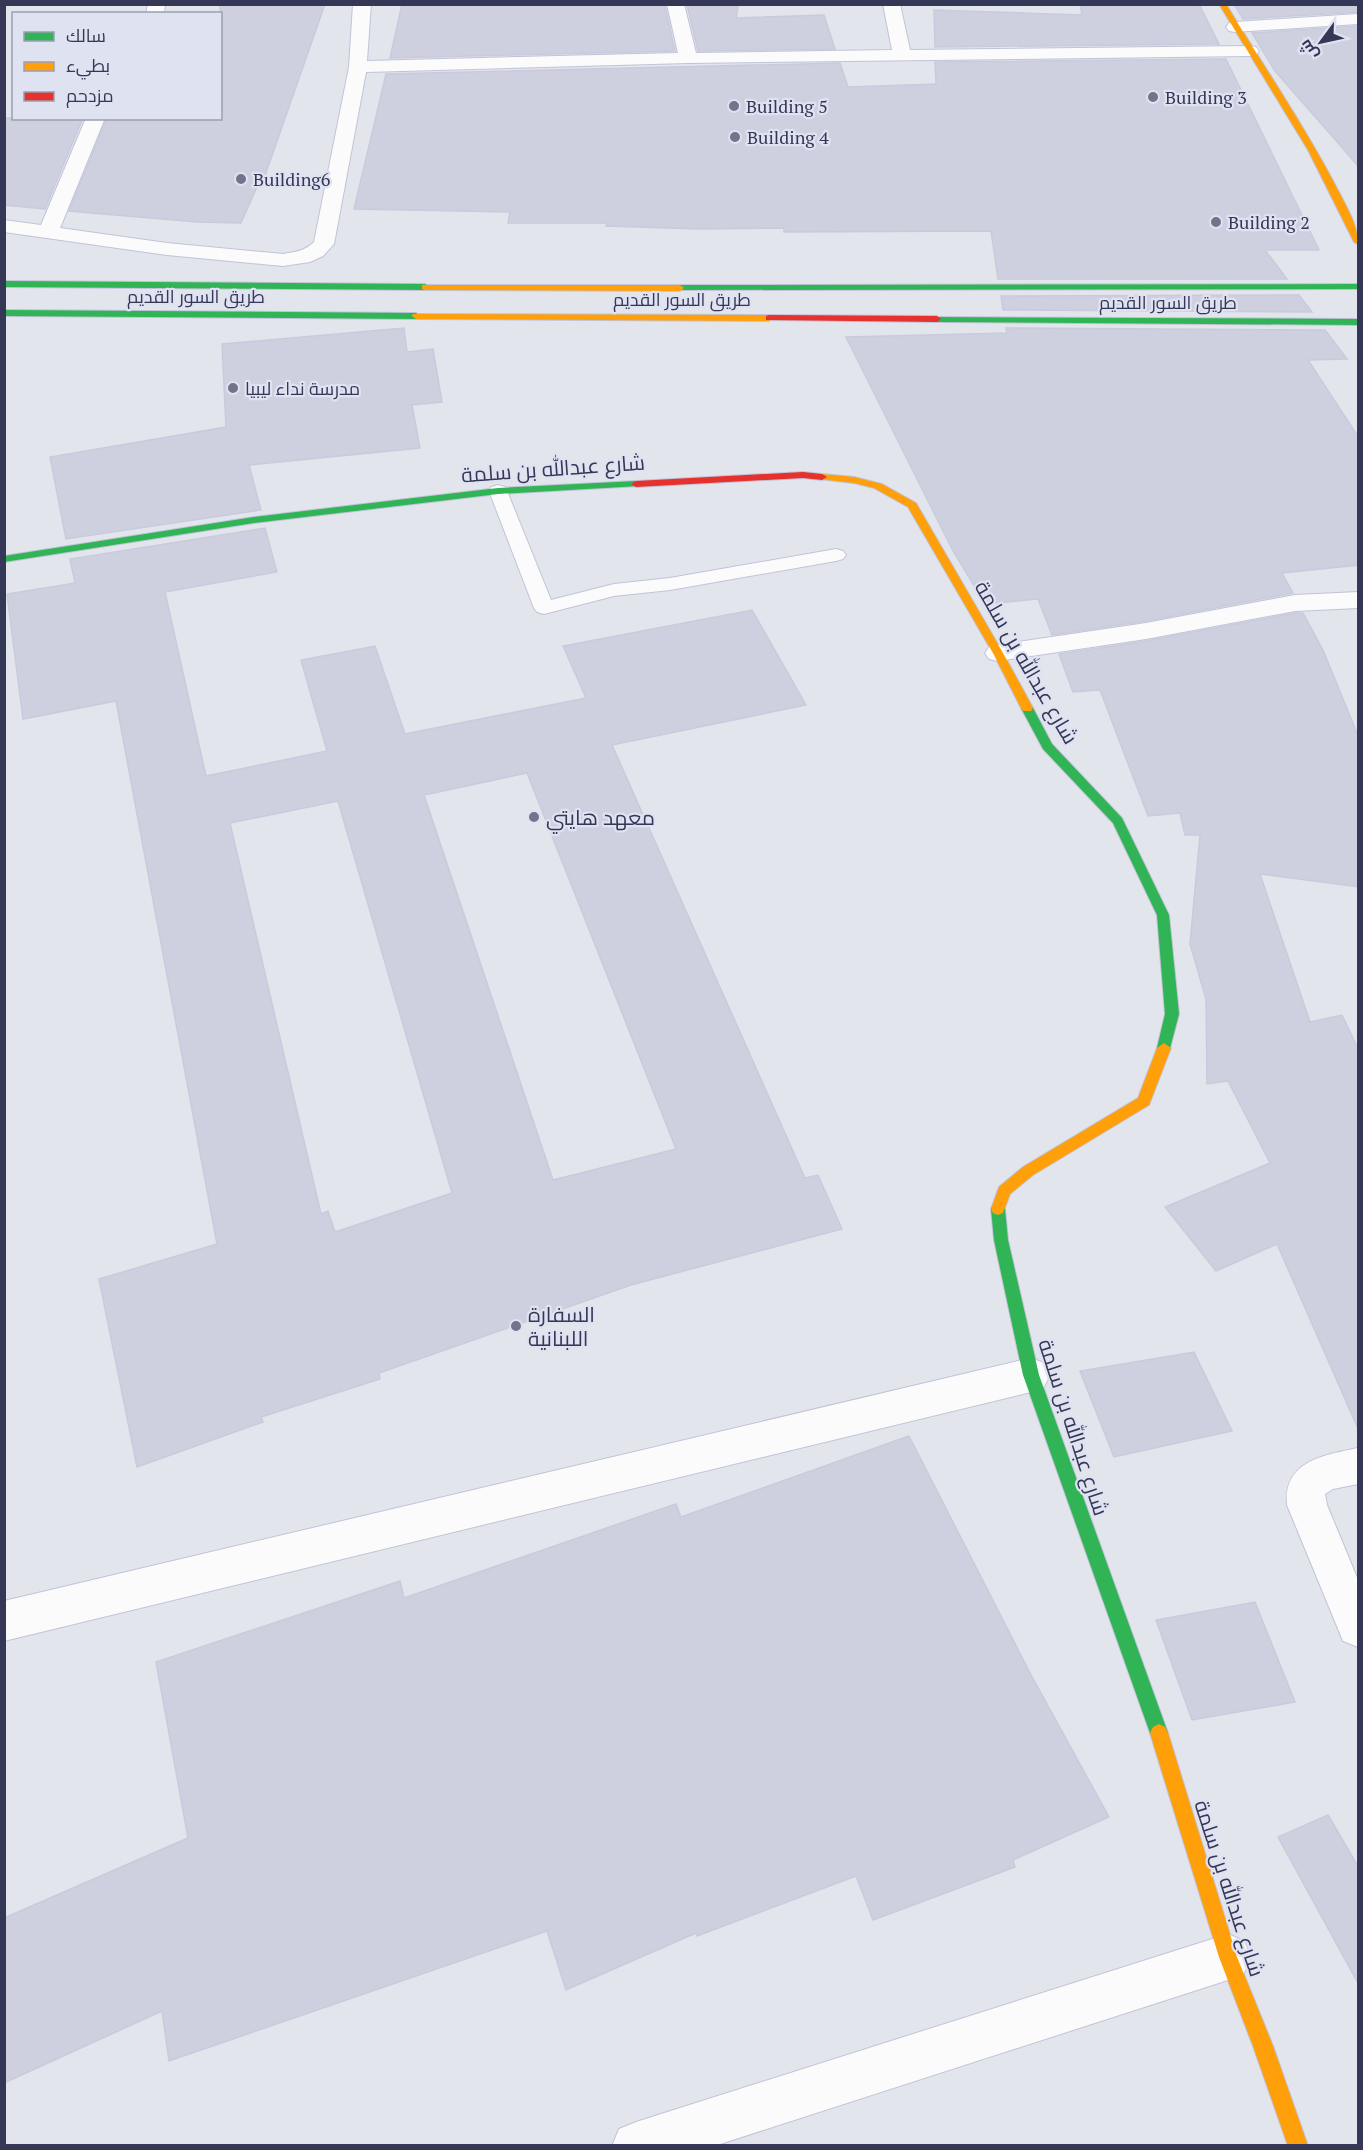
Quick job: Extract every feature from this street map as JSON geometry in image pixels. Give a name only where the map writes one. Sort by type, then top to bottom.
[{"type":"main road","points":[[1222,4],[1322,161],[1349,215],[1359,242]]},
{"type":"main road","name":"طريق السور القديم","points":[[4,284],[1359,322]]},
{"type":"main road","name":"طريق السور القديم","points":[[4,313],[1359,287]]},
{"type":"main road","name":"شارع عبدالله بن سلمة","points":[[4,559],[254,520],[498,491],[803,475],[854,480],[878,486],[912,505],[998,653],[1047,746],[1118,821],[1163,915],[1172,1014],[1162,1059],[1144,1101],[1028,1171],[1004,1191],[998,1210],[1001,1240],[1031,1375],[1157,1726],[1228,1957],[1298,2145]]},
{"type":"street","points":[[4,226],[167,249],[283,260],[303,258],[316,252],[324,244],[358,67],[362,4]]},
{"type":"street","points":[[675,4],[688,58]]},
{"type":"street","points":[[891,4],[902,56]]},
{"type":"street","points":[[1235,27],[1359,19]]},
{"type":"street","points":[[358,67],[688,58],[1250,51]]},
{"type":"street","points":[[48,232],[95,120]]},
{"type":"street","points":[[998,653],[1146,630],[1294,603],[1359,600]]},
{"type":"street","points":[[4,1620],[1031,1375]]},
{"type":"street","points":[[1359,1466],[1325,1474],[1311,1482],[1306,1490],[1307,1505],[1359,1627]]},
{"type":"street","points":[[636,2145],[1228,1957]]},
{"type":"lane","points":[[498,491],[544,608],[614,590],[670,584],[836,555]]},
{"type":"building","points":[[220,4],[325,4],[261,187],[257,187],[241,223],[197,222],[69,211],[106,120],[222,120],[222,12],[220,12]]},
{"type":"building","points":[[402,4],[665,5],[675,51],[390,58]]},
{"type":"building","points":[[1080,4],[1199,4],[1219,44],[935,47],[934,10],[1082,15]]},
{"type":"building","points":[[1234,4],[1359,4],[1359,12],[1243,19]]},
{"type":"building","points":[[687,5],[738,6],[736,18],[824,15],[835,49],[698,51]]},
{"type":"building","points":[[1359,26],[1359,167],[1275,71],[1252,33]]},
{"type":"building","points":[[1226,59],[1319,250],[1265,250],[1287,279],[998,279],[991,231],[784,232],[784,228],[698,229],[606,226],[607,223],[508,223],[510,212],[354,209],[386,74],[840,63],[848,87],[936,84],[935,62]]},
{"type":"building","points":[[4,118],[82,120],[45,209],[4,205]]},
{"type":"building","points":[[1299,295],[1312,312],[1003,310],[1001,296]]},
{"type":"building","points":[[404,328],[407,352],[433,349],[442,402],[412,405],[420,448],[249,465],[261,510],[66,539],[50,457],[226,427],[222,344]]},
{"type":"building","points":[[1006,328],[1325,330],[1347,359],[1308,360],[1359,438],[1359,565],[1282,573],[1293,593],[1146,621],[1052,635],[1038,599],[985,604],[953,551],[846,337],[1007,333]]},
{"type":"building","points":[[265,528],[277,572],[165,592],[206,776],[327,751],[301,660],[375,646],[405,734],[586,698],[563,646],[752,610],[806,705],[612,745],[805,1178],[818,1175],[842,1229],[631,1285],[379,1373],[380,1379],[261,1417],[263,1422],[137,1467],[99,1279],[217,1244],[116,701],[23,719],[7,594],[75,583],[70,559]],"holes":[[[527,773],[676,1149],[553,1180],[424,795]],[[338,801],[452,1193],[335,1232],[328,1211],[321,1214],[230,823]]]},
{"type":"building","points":[[1303,613],[1323,650],[1359,738],[1359,887],[1260,874],[1310,1022],[1342,1015],[1359,1051],[1359,1431],[1277,1244],[1216,1271],[1165,1207],[1270,1163],[1228,1081],[1207,1084],[1206,999],[1190,944],[1200,835],[1185,835],[1180,813],[1148,816],[1100,690],[1073,692],[1059,654],[1146,641]]},
{"type":"building","points":[[1194,1352],[1232,1431],[1114,1457],[1080,1371]]},
{"type":"building","points":[[909,1436],[1030,1673],[1109,1817],[1013,1860],[1015,1867],[873,1920],[856,1876],[697,1936],[696,1933],[566,1990],[547,1931],[169,2061],[162,2011],[4,2083],[4,1918],[188,1838],[156,1662],[400,1581],[404,1598],[676,1504],[681,1517]]},
{"type":"building","points":[[1255,1602],[1295,1702],[1192,1720],[1156,1620]]},
{"type":"building","points":[[1328,1815],[1359,1868],[1359,1985],[1278,1837]]},
{"type":"traffic: fast","points":[[4,284],[425,287]]},
{"type":"traffic: fast","points":[[680,288],[1358,287]]},
{"type":"traffic: fast","points":[[4,313],[416,316]]},
{"type":"traffic: fast","points":[[937,319],[1358,322]]},
{"type":"traffic: fast","points":[[4,559],[254,520],[498,491],[636,484]]},
{"type":"traffic: fast","points":[[1027,708],[1047,746],[1118,821],[1163,915],[1172,1014],[1164,1048]]},
{"type":"traffic: fast","points":[[998,1209],[1001,1240],[1031,1375],[1159,1733]]},
{"type":"traffic: slow","points":[[1222,4],[1312,150],[1358,242]]},
{"type":"traffic: slow","points":[[425,287],[680,288]]},
{"type":"traffic: slow","points":[[416,316],[769,318]]},
{"type":"traffic: slow","points":[[822,477],[854,480],[878,486],[912,505],[998,653],[1027,708]]},
{"type":"traffic: slow","points":[[998,1209],[1004,1191],[1028,1171],[1144,1101],[1164,1048]]},
{"type":"traffic: slow","points":[[1159,1733],[1228,1957],[1263,2046],[1298,2146]]},
{"type":"traffic: jam","points":[[769,318],[937,319]]},
{"type":"traffic: jam","points":[[636,484],[803,475],[822,477]]},
{"type":"place","name":"Building 3","points":[[1153,97]]},
{"type":"place","name":"Building 5","points":[[734,106]]},
{"type":"place","name":"Building 4","points":[[735,137]]},
{"type":"place","name":"Building6","points":[[241,179]]},
{"type":"place","name":"Building 2","points":[[1216,222]]},
{"type":"place","name":"مدرسة نداء ليبيا","points":[[233,388]]},
{"type":"place","name":"معهد هايتي","points":[[534,817]]},
{"type":"place","name":"السفارة اللبنانية","points":[[516,1326]]}]
